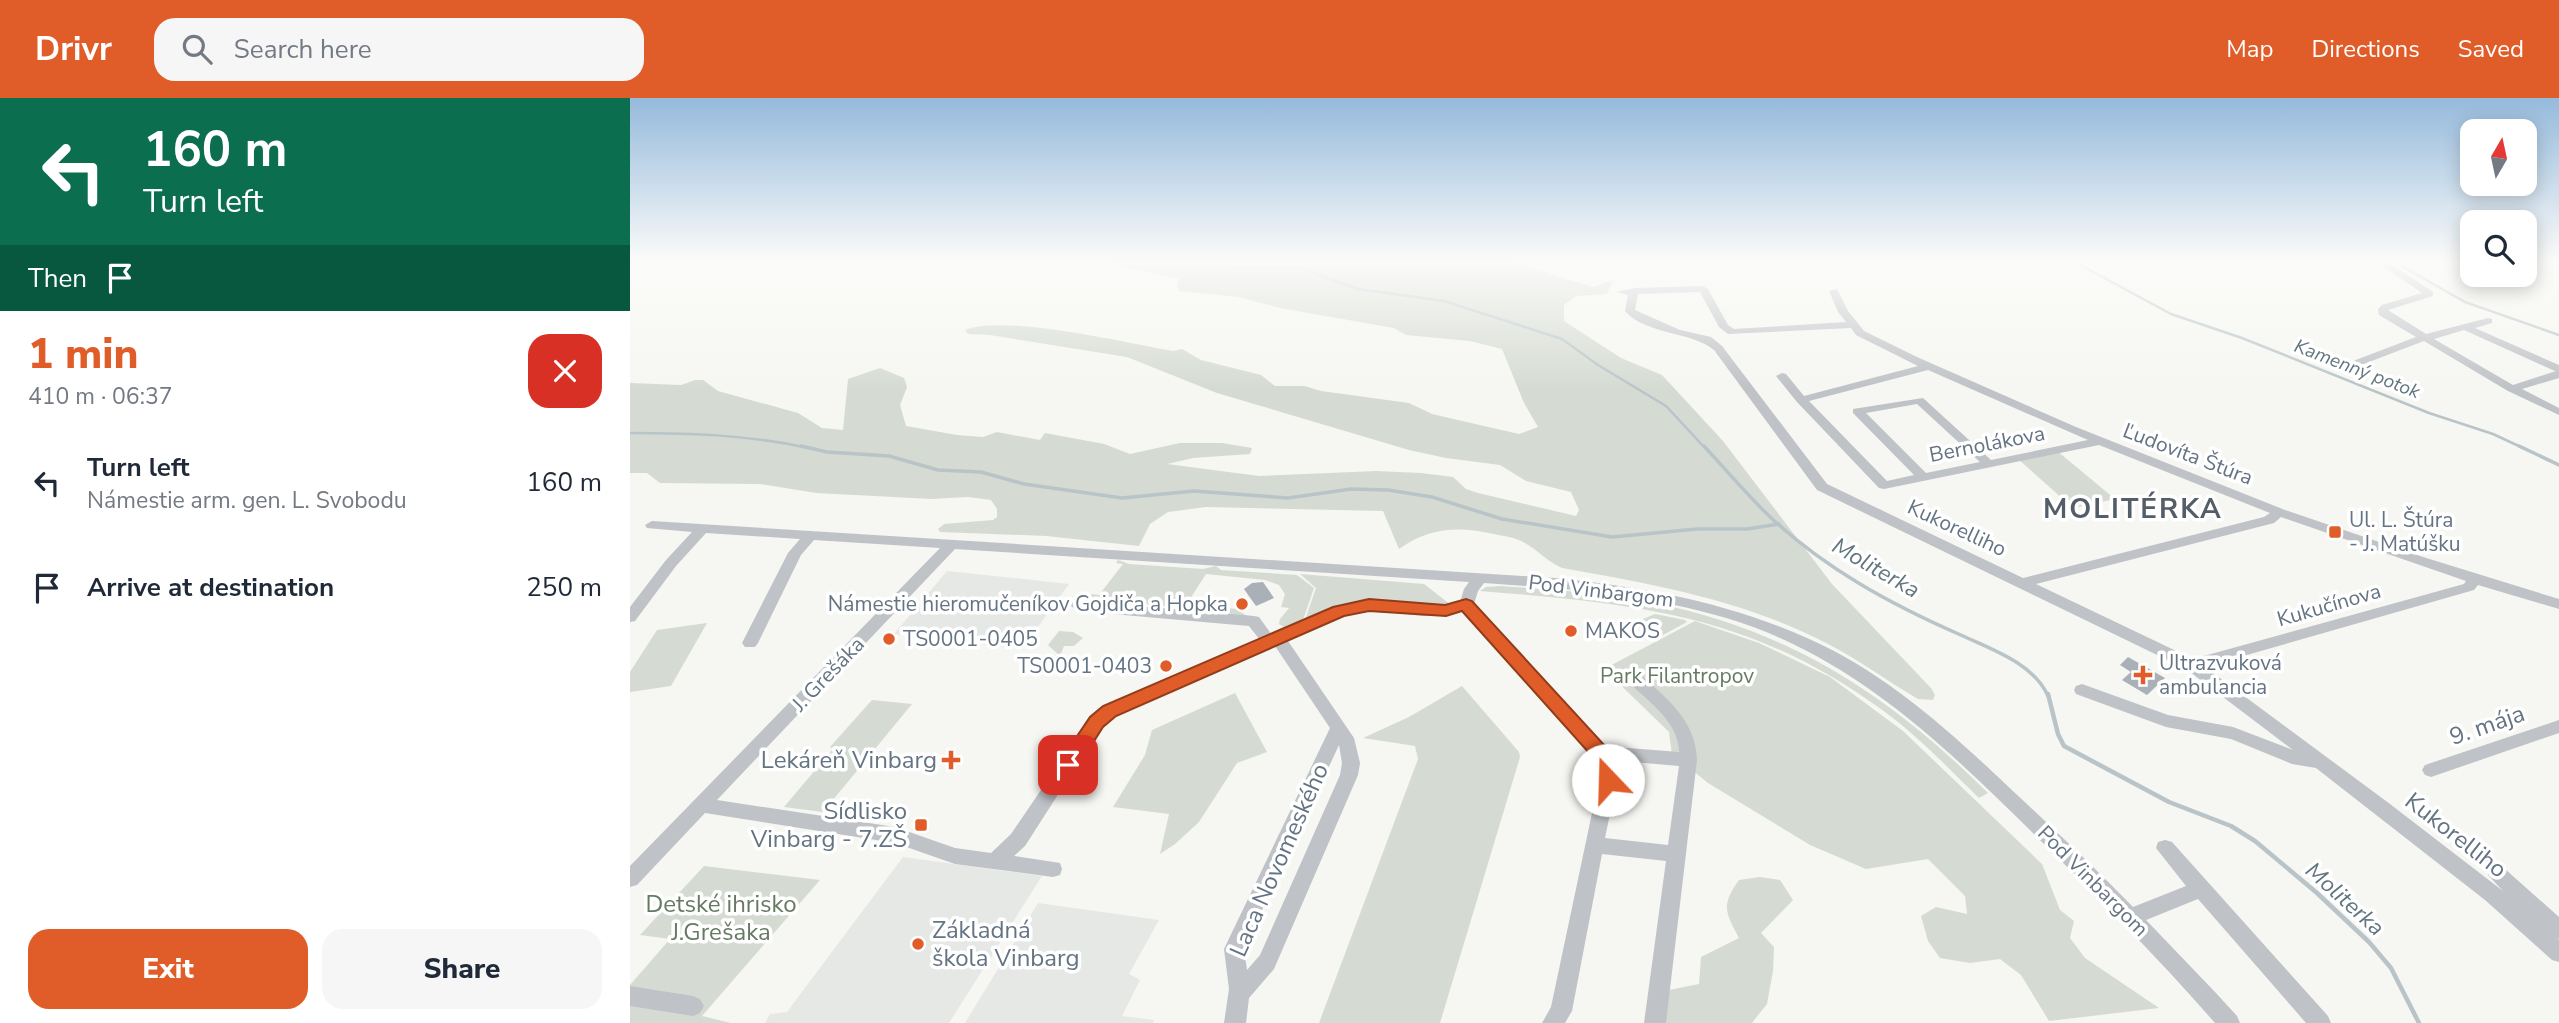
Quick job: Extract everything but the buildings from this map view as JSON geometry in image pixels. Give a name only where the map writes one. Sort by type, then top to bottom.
[{"type":"street","name":"Kukorelliho","points":[[1629,303],[1630,311],[1634,315],[1677,333],[1707,339],[1718,348],[1822,487],[1842,499],[2192,665],[2492,894],[2559,953]]},
{"type":"street","name":"Kukorelliho","points":[[1711,303],[1724,327],[1732,332],[1852,325]]},
{"type":"street","name":"Ľudovíta Štúra","points":[[1839,303],[1852,325],[1876,342],[2097,442],[2280,512],[2474,579],[2559,604]]},
{"type":"street","points":[[2399,303],[2382,311],[2512,389],[2559,412]]},
{"type":"street","points":[[2344,368],[2387,349],[2488,321]]},
{"type":"street","points":[[2465,327],[2559,372]]},
{"type":"street","points":[[1782,376],[1801,400],[1931,366]]},
{"type":"street","points":[[2512,389],[2559,372]]},
{"type":"street","name":"Bernolákova","points":[[1801,400],[1884,485],[2097,442]]},
{"type":"street","points":[[1923,477],[1857,411],[1919,400],[1989,464]]},
{"type":"street","points":[[2021,583],[2270,520],[2280,512]]},
{"type":"street","name":"Pod Vinbargom","points":[[652,525],[1481,578],[1632,590],[1702,606],[1764,626],[1822,652],[1892,694],[1936,730],[2132,918],[2229,1023]]},
{"type":"street","points":[[630,618],[671,563],[704,527]]},
{"type":"street","points":[[750,643],[795,553],[811,534]]},
{"type":"street","name":"J. Grešáka","points":[[630,879],[953,543]]},
{"type":"street","points":[[1466,605],[1471,589],[1481,578]]},
{"type":"street","name":"Kukučínova","points":[[2192,665],[2469,587],[2474,579]]},
{"type":"street","points":[[995,861],[1018,840],[1096,722],[1110,711],[1339,611],[1359,606],[1446,611],[1466,605]]},
{"type":"street","points":[[1466,605],[1599,752],[1608,780],[1561,1011],[1553,1023]]},
{"type":"street","points":[[1078,606],[1254,621],[1273,640]]},
{"type":"street","name":"Laca Novomeského","points":[[1236,1009],[1267,962],[1349,775],[1350,752],[1346,738],[1273,640]]},
{"type":"street","points":[[1633,677],[1679,723],[1687,738],[1688,760],[1655,1023]]},
{"type":"street","name":"Kukorelliho","points":[[2082,690],[2166,721],[2233,733],[2298,759],[2320,761]]},
{"type":"street","name":"9. mája","points":[[2431,770],[2559,726]]},
{"type":"street","points":[[1236,1009],[1234,949],[1338,729]]},
{"type":"street","points":[[1599,752],[1688,760]]},
{"type":"street","points":[[703,805],[895,835],[955,856],[1053,869]]},
{"type":"street","points":[[1596,845],[1675,854]]},
{"type":"street","points":[[2165,848],[2320,1023]]},
{"type":"street","name":"Kukorelliho","points":[[2498,875],[2559,930]]},
{"type":"street","points":[[2132,918],[2200,889]]},
{"type":"street","name":"Pod Vinbargom","points":[[2196,985],[2242,1023]]},
{"type":"street","points":[[630,996],[693,1006]]},
{"type":"shaded area","points":[[947,571],[1069,584],[1022,649],[894,634]]},
{"type":"shaded area","name":"Základná škola Vinbarg","points":[[903,857],[1042,876],[949,1023],[765,1023],[770,1014],[787,1012]]},
{"type":"shaded area","points":[[1038,903],[1159,920],[1129,974],[1140,980],[1122,1016],[1154,1020],[1153,1023],[965,1023]]},
{"type":"green space","points":[[1262,303],[1566,303],[1564,305],[1564,321],[1621,358],[1662,375],[1723,441],[1832,584],[1931,688],[1935,695],[1933,700],[1918,699],[1838,649],[1763,615],[1664,587],[1562,568],[1515,538],[1481,531],[1445,530],[1422,536],[1399,549],[1383,511],[1206,507],[1168,512],[1150,524],[1139,546],[1046,536],[940,532],[938,529],[944,524],[993,520],[997,517],[997,509],[991,500],[816,493],[760,484],[660,483],[647,473],[630,473],[630,383],[681,385],[703,380],[718,391],[798,413],[822,428],[843,430],[848,379],[880,368],[904,378],[907,387],[900,405],[906,426],[957,435],[983,437],[997,432],[1040,440],[1045,433],[1104,444],[1130,454],[1180,443],[1222,443],[1252,448],[1250,454],[1193,458],[1167,464],[1259,476],[1376,471],[1453,477],[1466,489],[1478,493],[1576,516],[1579,510],[1571,492],[1526,481],[1500,465],[1409,450],[1217,393],[1127,357],[990,335],[968,334],[965,330],[1008,325],[1067,332],[1173,351],[1182,349],[1201,360],[1261,375],[1275,386],[1304,386],[1321,391],[1409,403],[1432,414],[1519,434],[1538,427],[1524,403],[1502,349],[1470,341],[1406,335],[1394,328]]},
{"type":"green space","points":[[2056,450],[2115,499],[2073,508],[2017,458]]},
{"type":"green space","points":[[1118,560],[1129,564],[1203,569],[1216,566],[1221,570],[1297,575],[1314,588],[1303,620],[1284,627],[1279,624],[1289,608],[1281,607],[1285,594],[1279,585],[1265,580],[1206,574],[1190,599],[1208,600],[1205,605],[1236,609],[1247,616],[1228,616],[1229,611],[1090,600],[1083,605],[1091,594],[1099,595],[1123,564],[1116,563]]},
{"type":"green space","points":[[1300,574],[1424,584],[1451,605],[1440,607],[1372,601],[1304,623],[1316,588]]},
{"type":"green space","points":[[1501,586],[1636,599],[1705,615],[1751,631],[1795,650],[1876,698],[1914,726],[1988,793],[1979,798],[1922,742],[1885,712],[1836,679],[1788,654],[1740,634],[1643,609],[1480,591],[1486,587]]},
{"type":"green space","points":[[1655,614],[1687,622],[1654,640],[1634,623]]},
{"type":"green space","name":"Park Filantropov","points":[[1695,621],[1759,643],[1830,677],[1903,731],[2042,864],[2060,910],[2074,921],[2070,938],[2085,958],[2159,1008],[2049,1021],[2021,975],[2000,959],[1970,963],[1940,958],[1928,941],[1921,916],[1936,907],[1967,914],[1965,896],[1928,859],[1866,869],[1810,845],[1708,783],[1687,766],[1681,750],[1672,755],[1669,732],[1604,669]]},
{"type":"green space","points":[[707,623],[671,686],[630,692],[630,672],[657,630]]},
{"type":"green space","points":[[1059,631],[1073,632],[1083,638],[1074,646],[1064,646],[1060,656],[1048,645]]},
{"type":"green space","points":[[1462,686],[1519,752],[1520,757],[1440,1023],[1319,1023],[1418,759],[1415,746],[1363,738],[1409,717]]},
{"type":"green space","points":[[1235,693],[1267,752],[1237,763],[1199,822],[1160,854],[1169,814],[1113,807],[1145,755],[1152,730]]},
{"type":"green space","points":[[872,700],[912,704],[823,812],[784,807],[833,749],[830,747]]},
{"type":"green space","name":"Detské ihrisko J.Grešaka","points":[[704,866],[820,880],[702,1016],[731,1023],[630,1023],[630,985],[670,939],[640,935]]},
{"type":"green space","points":[[1760,877],[1780,880],[1793,900],[1761,933],[1774,947],[1767,1004],[1752,1023],[1655,1023],[1669,990],[1699,984],[1701,957],[1739,938],[1728,915],[1729,896],[1739,880]]},
{"type":"waterway","name":"Moliterka","points":[[1451,303],[1562,339],[1598,365],[1666,406],[1705,448]]},
{"type":"waterway","name":"Kamenný potok","points":[[2151,303],[2171,314],[2242,338],[2429,413],[2493,434],[2523,448]]},
{"type":"waterway","points":[[2468,303],[2559,335]]},
{"type":"waterway","points":[[630,433],[720,436],[809,448]]},
{"type":"waterway","points":[[801,446],[827,452],[889,456],[938,470],[981,472],[1024,484],[1122,498],[1194,491],[1288,498],[1351,489],[1388,490],[1432,497],[1502,519],[1612,537],[1697,529],[1747,529],[1778,524]]},
{"type":"waterway","name":"Moliterka","points":[[1704,446],[1778,524]]},
{"type":"waterway","name":"Kamenný potok","points":[[2519,446],[2559,465]]},
{"type":"waterway","name":"Moliterka","points":[[1778,524],[1858,583],[2012,659],[2033,675],[2048,696]]},
{"type":"waterway","name":"Moliterka","points":[[2048,694],[2058,734],[2064,746],[2169,802],[2231,826],[2255,841],[2317,893],[2369,942],[2391,968],[2419,1023]]},
{"type":"place","name":"Ul. L. Štúra - J. Matúšku","points":[[2335,532]]},
{"type":"place","name":"Námestie hieromučeníkov Gojdiča a Hopka","points":[[1242,604]]},
{"type":"place","name":"MAKOS","points":[[1571,631]]},
{"type":"place","name":"TS0001-0405","points":[[889,639]]},
{"type":"place","name":"TS0001-0403","points":[[1166,666]]},
{"type":"place","name":"Ultrazvuková ambulancia","points":[[2143,675]]},
{"type":"place","name":"Lekáreň Vinbarg","points":[[951,760]]},
{"type":"place","name":"Sídlisko Vinbarg - 7.ZŠ","points":[[921,825]]},
{"type":"place","name":"Základná škola Vinbarg","points":[[918,944]]},
{"type":"district","name":"MOLITÉRKA","points":[[2133,509]]},
{"type":"route","points":[[1068,765],[1096,722],[1110,711],[1339,611],[1369,605],[1446,611],[1466,605],[1599,752],[1608,780]]}]
